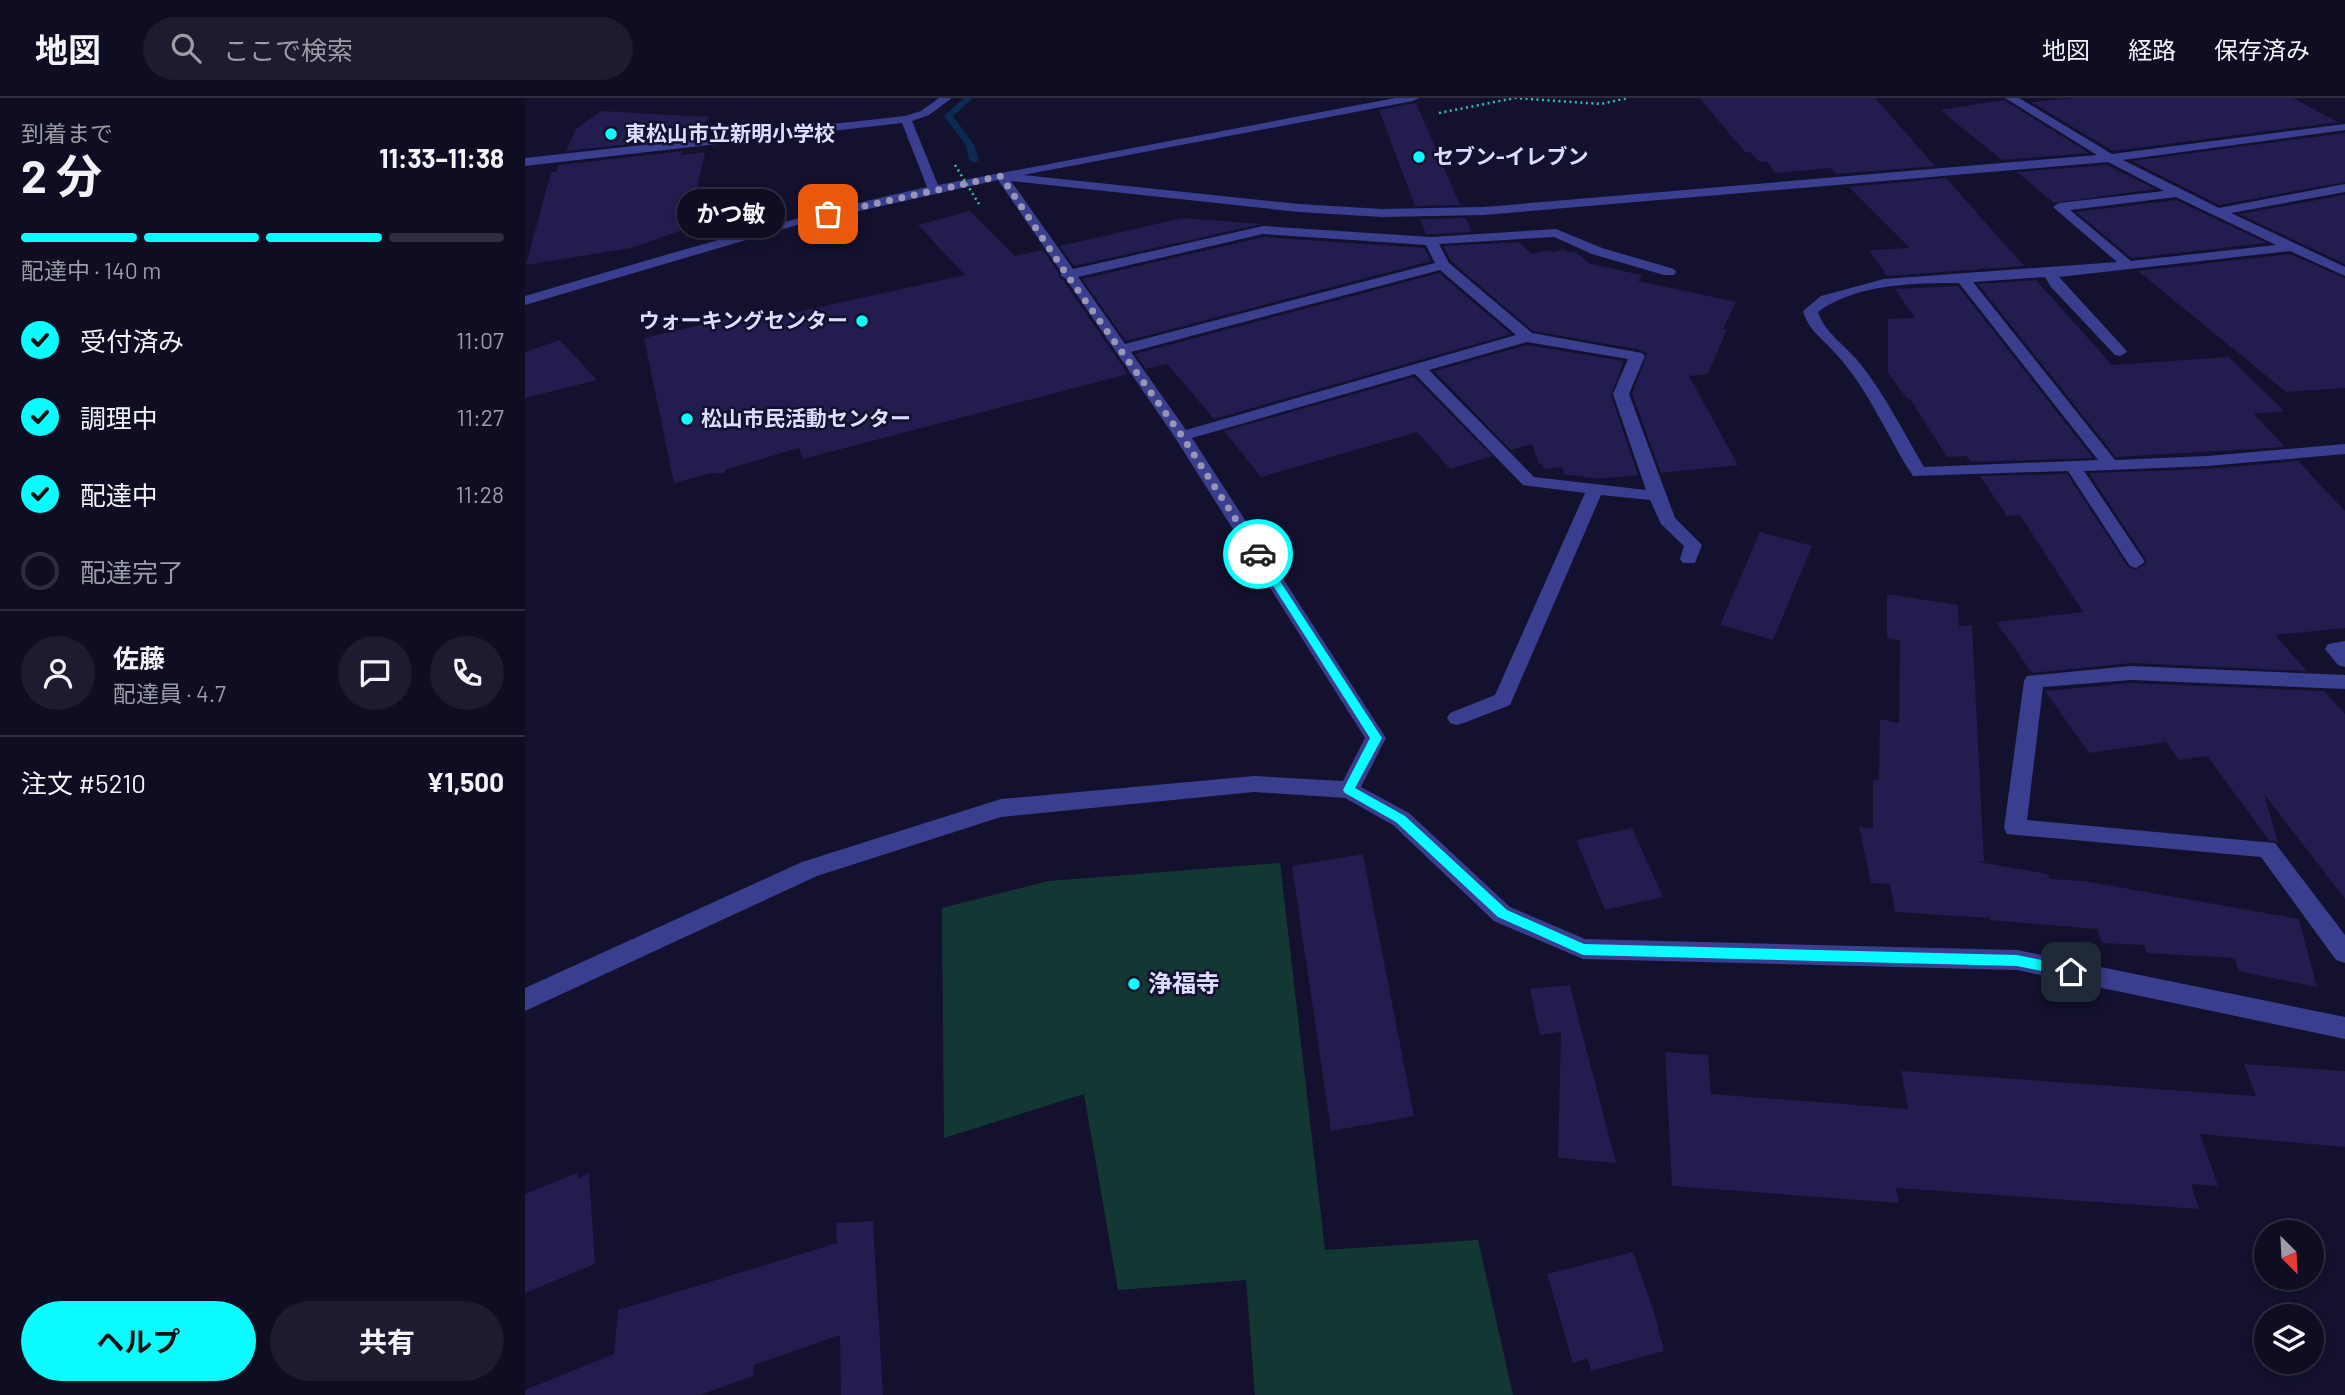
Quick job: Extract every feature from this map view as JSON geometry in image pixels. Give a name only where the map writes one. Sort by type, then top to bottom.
[{"type":"street","points":[[525,162],[906,119],[925,113],[947,98]]},
{"type":"street","points":[[525,301],[828,214],[1001,176],[1413,98]]},
{"type":"street","points":[[2011,98],[2111,158],[2178,194],[2345,272]]},
{"type":"street","points":[[906,119],[934,190]]},
{"type":"street","points":[[1001,176],[1286,206],[1383,213],[1484,211],[2111,158],[2345,128]]},
{"type":"street","points":[[1001,176],[1067,275],[1182,436],[1376,738],[1349,790]]},
{"type":"street","points":[[2216,212],[2345,188]]},
{"type":"street","points":[[2128,265],[2059,208],[2178,194]]},
{"type":"street","points":[[1067,275],[1263,230],[1431,241],[1556,233],[1597,251],[1669,272]]},
{"type":"street","points":[[1431,241],[1443,265],[1527,337]]},
{"type":"street","points":[[2291,247],[2050,273],[1884,283],[1826,299],[1809,311],[1812,324],[1842,351],[1860,374],[1919,472],[2207,461],[2345,449]]},
{"type":"street","points":[[1120,351],[1443,265]]},
{"type":"street","points":[[2050,273],[2056,284],[2120,352]]},
{"type":"street","points":[[1964,279],[2109,463]]},
{"type":"street","points":[[1182,436],[1527,337],[1637,356],[1621,394],[1667,520],[1693,545],[1689,559]]},
{"type":"street","points":[[1419,369],[1529,481],[1657,496]]},
{"type":"street","points":[[2072,465],[2136,562]]},
{"type":"street","points":[[1457,718],[1503,700],[1595,489]]},
{"type":"street","points":[[2345,648],[2335,649],[2345,660]]},
{"type":"street","points":[[2345,682],[2131,673],[2034,681],[2015,828],[2267,849],[2345,953]]},
{"type":"street","points":[[525,1000],[810,869],[1000,808],[1254,784],[1349,790],[1401,819],[1502,914],[1583,949],[2017,960],[2345,1028]]},
{"type":"path","points":[[1435,114],[1515,99],[1601,104],[1628,98]]},
{"type":"path","points":[[955,165],[979,204]]},
{"type":"green space","points":[[1280,863],[1325,1250],[1478,1240],[1513,1395],[1255,1395],[1246,1280],[1118,1290],[1084,1094],[944,1138],[942,908],[1049,881]]},
{"type":"building","points":[[1699,98],[1875,98],[1935,166],[1837,174],[1830,168],[1776,173],[1767,162],[1760,162],[1750,152],[1745,152]]},
{"type":"building","points":[[2074,98],[2293,98],[2338,122],[2113,151],[2031,102]]},
{"type":"building","points":[[2004,100],[2089,153],[2002,160],[1940,110]]},
{"type":"building","points":[[1416,103],[1460,205],[1415,206],[1379,110]]},
{"type":"building","points":[[601,111],[709,117],[694,137],[566,151],[576,129]]},
{"type":"building","points":[[2345,133],[2345,182],[2219,205],[2132,161]]},
{"type":"building","points":[[683,151],[680,155],[705,152],[689,228],[631,248],[526,265],[551,172],[556,172],[559,165]]},
{"type":"building","points":[[2107,165],[2155,189],[2054,203],[2017,172]]},
{"type":"building","points":[[1946,178],[2024,266],[1887,276],[1869,250],[1910,248],[1849,187]]},
{"type":"building","points":[[2345,195],[2345,264],[2239,214]]},
{"type":"building","points":[[2176,200],[2267,243],[2132,258],[2076,212]]},
{"type":"building","points":[[970,211],[1015,256],[1043,250],[1128,374],[803,459],[799,448],[727,469],[723,473],[712,473],[674,483],[644,338],[731,318],[733,326],[965,275],[918,225]]},
{"type":"building","points":[[1183,218],[1262,224],[1074,266],[1060,246]]},
{"type":"building","points":[[1466,218],[1472,232],[1431,234],[1426,234],[1420,219]]},
{"type":"building","points":[[1263,237],[1424,248],[1431,261],[1126,341],[1082,279]]},
{"type":"building","points":[[1518,242],[1532,254],[1564,249],[1568,252],[1574,251],[1590,264],[1642,275],[1638,281],[1736,302],[1723,329],[1727,329],[1708,374],[1689,376],[1738,465],[1661,473],[1632,394],[1647,354],[1642,350],[1533,331],[1451,261],[1443,246]]},
{"type":"building","points":[[2290,254],[2345,278],[2345,388],[2286,392],[2138,271]]},
{"type":"building","points":[[1439,273],[1511,334],[1214,419],[1167,364],[1146,369],[1135,354]]},
{"type":"building","points":[[2036,280],[2112,365],[2229,357],[2284,411],[2254,414],[2285,447],[2116,457],[1978,284]]},
{"type":"building","points":[[1958,286],[2093,458],[1971,462],[1966,456],[1947,457],[1910,399],[1907,399],[1888,373],[1888,319],[1915,318],[1895,289]]},
{"type":"building","points":[[560,340],[597,380],[525,398],[525,352]]},
{"type":"building","points":[[1527,345],[1624,361],[1611,395],[1638,475],[1597,479],[1564,474],[1562,467],[1544,469],[1542,464],[1539,464],[1532,444],[1511,450],[1434,371]]},
{"type":"building","points":[[1414,377],[1492,456],[1450,469],[1417,432],[1261,477],[1224,431]]},
{"type":"building","points":[[2298,461],[2345,511],[2345,628],[2275,635],[2307,671],[2131,663],[2032,673],[1996,622],[2083,612],[2020,515],[2007,516],[1980,476],[2067,474],[2128,567],[2135,570],[2147,561],[2089,473],[2207,469]]},
{"type":"building","points":[[1760,532],[1812,546],[1773,640],[1720,625]]},
{"type":"building","points":[[1887,594],[1958,605],[1959,626],[1972,625],[1984,861],[1978,862],[2048,874],[2049,879],[2084,881],[2299,919],[2317,987],[2238,971],[2235,958],[2147,953],[2144,945],[2102,943],[2097,929],[1895,912],[1890,884],[1871,883],[1859,827],[1873,828],[1873,780],[1879,779],[1880,719],[1899,723],[1900,640],[1887,638]]},
{"type":"building","points":[[2131,683],[2324,691],[2345,714],[2345,899],[2264,794],[2278,842],[2269,840],[2207,756],[2179,760],[2166,742],[2089,753],[2045,691]]},
{"type":"building","points":[[1632,828],[1663,897],[1605,910],[1576,840]]},
{"type":"building","points":[[1363,854],[1414,1116],[1331,1131],[1292,866]]},
{"type":"building","points":[[1570,985],[1616,1163],[1558,1158],[1561,1032],[1540,1035],[1530,989]]},
{"type":"building","points":[[1665,1052],[1708,1055],[1711,1094],[1908,1109],[1901,1071],[2256,1096],[2244,1064],[2345,1071],[2345,1147],[2200,1134],[2218,1186],[2191,1184],[2199,1209],[1896,1188],[1899,1203],[1672,1186]]},
{"type":"building","points":[[577,1173],[578,1179],[589,1173],[595,1264],[525,1293],[525,1194]]},
{"type":"building","points":[[873,1221],[883,1395],[841,1395],[840,1335],[754,1365],[753,1376],[700,1395],[525,1395],[525,1390],[614,1354],[618,1310],[837,1243],[836,1223]]},
{"type":"building","points":[[1633,1252],[1654,1312],[1664,1351],[1591,1371],[1587,1358],[1573,1363],[1547,1274]]},
{"type":"waterway","points":[[969,98],[948,116],[970,145],[974,160]]},
{"type":"way so far","points":[[828,214],[1001,176],[1067,275],[1182,436],[1258,554]]},
{"type":"place","name":"東松山市立新明小学校","points":[[611,134]]},
{"type":"place","name":"セブン-イレブン","points":[[1419,157]]},
{"type":"place","name":"かつ敏","points":[[828,214]]},
{"type":"place","name":"ウォーキングセンター","points":[[862,321]]},
{"type":"place","name":"松山市民活動センター","points":[[687,419]]},
{"type":"place","name":"浄福寺","points":[[1134,984]]},
{"type":"route","points":[[1258,554],[1376,738],[1349,790],[1401,819],[1502,914],[1583,949],[2017,960],[2071,972]]}]
